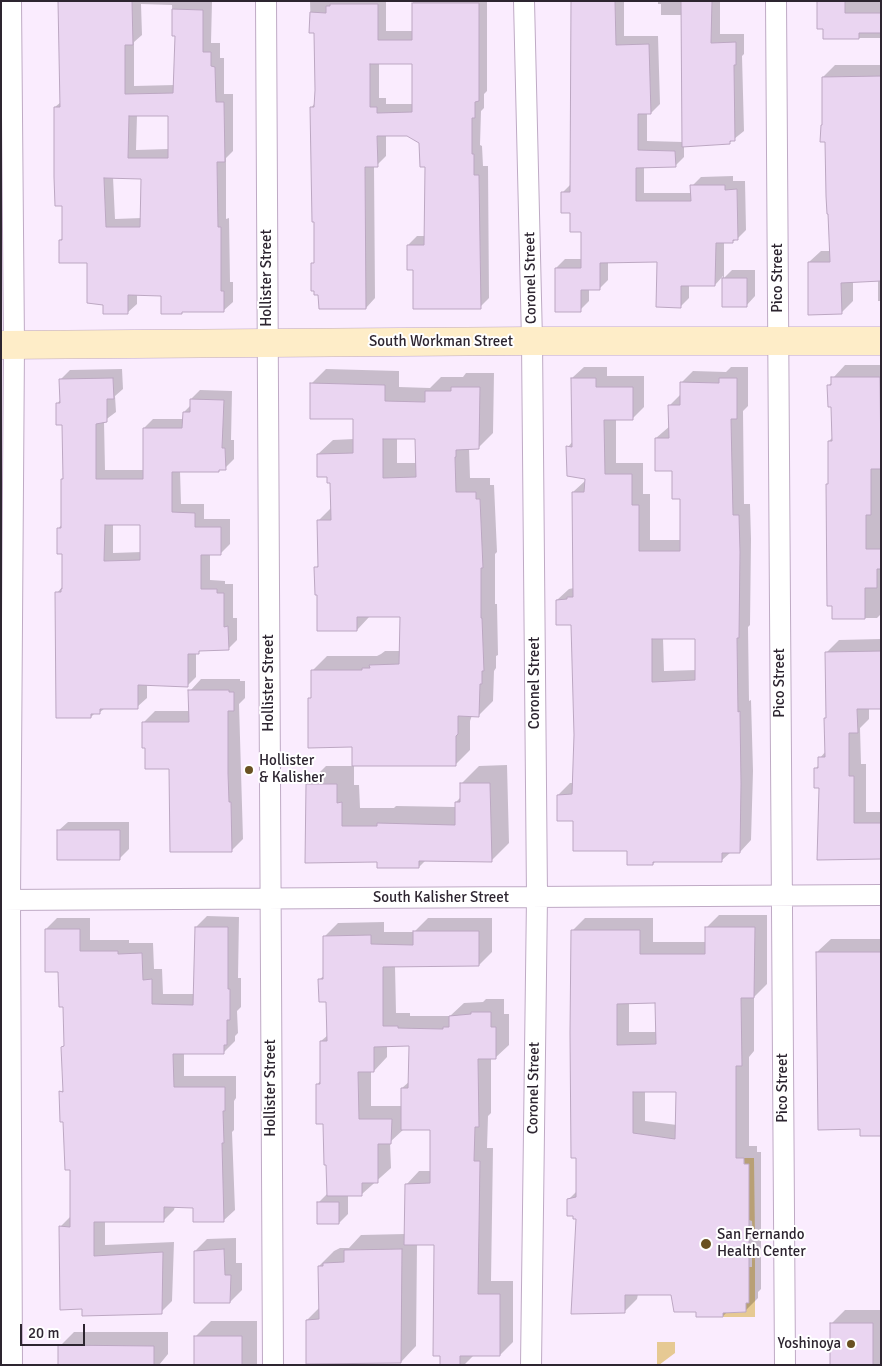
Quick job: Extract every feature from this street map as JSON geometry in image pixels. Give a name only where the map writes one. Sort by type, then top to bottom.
[{"type":"main road","name":"South Workman Street","points":[[8,345],[532,341],[881,341]]},
{"type":"street","points":[[12,1],[8,345],[6,900],[12,1365]]},
{"type":"street","name":"Hollister Street","points":[[266,1],[273,1365]]},
{"type":"street","name":"Coronel Street","points":[[524,1],[532,341],[537,897],[531,1365]]},
{"type":"street","name":"Pico Street","points":[[776,1],[785,1365]]},
{"type":"street","name":"South Kalisher Street","points":[[6,900],[881,895]]},
{"type":"shaded area","points":[[744,1158],[754,1158],[755,1238],[753,1238],[752,1221],[749,1220]]},
{"type":"shaded area","points":[[752,1249],[755,1249],[755,1317],[723,1317],[723,1313],[746,1312],[746,1303],[749,1303],[749,1267],[752,1267]]},
{"type":"shaded area","points":[[657,1342],[675,1342],[675,1353],[659,1365],[657,1365]]},
{"type":"building","points":[[58,1],[132,1],[133,45],[125,45],[125,94],[173,93],[175,36],[172,36],[172,9],[203,10],[203,52],[211,52],[211,66],[215,67],[216,102],[224,102],[225,162],[217,162],[218,227],[221,227],[221,291],[224,291],[224,312],[161,314],[161,296],[128,295],[128,314],[103,314],[103,305],[87,303],[87,263],[59,263],[59,240],[62,240],[62,206],[55,206],[54,107],[60,107]],"holes":[[[129,116],[168,116],[168,158],[128,158]],[[104,178],[141,179],[140,227],[106,227]]]},
{"type":"building","points":[[571,1],[615,1],[616,45],[649,44],[651,114],[638,114],[638,150],[675,151],[676,167],[636,168],[636,201],[691,201],[690,185],[725,185],[725,190],[737,189],[738,240],[733,240],[733,243],[716,243],[715,286],[681,286],[681,308],[656,307],[657,262],[600,263],[600,290],[581,290],[581,312],[555,312],[555,268],[581,268],[581,232],[570,232],[570,213],[561,213],[561,192],[570,192]]},
{"type":"building","points":[[681,1],[712,1],[711,43],[736,42],[736,65],[734,65],[735,141],[730,141],[730,144],[682,147]]},
{"type":"building","points":[[817,1],[845,1],[845,13],[881,13],[881,33],[859,33],[859,39],[823,39],[823,29],[817,29]]},
{"type":"building","points":[[412,3],[479,3],[479,101],[475,102],[475,118],[472,118],[472,154],[474,154],[474,175],[479,175],[481,309],[413,309],[413,270],[407,270],[407,245],[424,245],[425,167],[420,167],[419,143],[407,136],[377,136],[378,167],[365,167],[366,309],[319,309],[318,295],[314,295],[314,291],[311,291],[311,263],[314,263],[314,222],[312,222],[310,107],[314,107],[315,90],[314,33],[309,33],[310,12],[326,13],[326,6],[330,6],[330,4],[378,4],[378,40],[412,40]],"holes":[[[370,64],[412,64],[412,112],[377,113],[377,107],[370,107]]]},
{"type":"building","points":[[881,76],[881,281],[841,283],[842,314],[808,315],[808,262],[830,262],[825,142],[820,142],[822,77]]},
{"type":"building","points":[[722,278],[747,278],[747,307],[722,307]]},
{"type":"building","points":[[831,377],[880,377],[881,469],[871,469],[871,515],[866,515],[866,549],[881,549],[881,569],[877,569],[877,588],[865,588],[865,619],[832,619],[832,606],[827,606],[826,484],[828,484],[828,441],[832,441],[831,407],[828,407],[827,385],[831,385]]},
{"type":"building","points":[[113,378],[114,399],[107,399],[107,422],[96,424],[96,479],[143,479],[143,428],[182,428],[183,412],[190,412],[190,399],[224,400],[222,448],[225,448],[226,470],[219,470],[219,472],[172,472],[172,512],[195,513],[195,527],[221,527],[221,555],[201,555],[201,589],[217,589],[217,593],[224,593],[224,627],[228,626],[229,650],[199,651],[199,654],[188,654],[188,687],[138,685],[138,709],[100,709],[100,714],[91,714],[91,718],[56,718],[55,592],[61,592],[62,589],[62,554],[57,554],[57,528],[61,528],[61,479],[63,479],[62,425],[56,425],[56,403],[60,403],[59,379]],"holes":[[[105,525],[140,525],[140,560],[104,561]]]},
{"type":"building","points":[[571,378],[596,378],[596,387],[633,387],[633,420],[604,420],[605,474],[632,474],[632,505],[639,505],[639,551],[680,551],[680,499],[672,499],[672,471],[655,471],[655,438],[669,438],[668,405],[680,405],[680,382],[719,383],[719,378],[737,378],[737,419],[731,419],[733,515],[739,515],[740,552],[739,638],[737,638],[738,712],[740,711],[740,853],[722,853],[722,862],[653,862],[653,865],[627,865],[627,851],[573,851],[573,821],[557,821],[557,795],[572,794],[574,735],[571,625],[556,625],[556,600],[573,597],[572,492],[584,492],[585,479],[567,476],[566,446],[572,447]],"holes":[[[652,639],[695,639],[695,680],[652,682]]]},
{"type":"building","points":[[310,383],[385,385],[385,401],[425,402],[425,391],[451,391],[451,387],[480,387],[479,449],[456,450],[455,457],[456,492],[476,492],[476,499],[480,499],[483,568],[481,568],[481,618],[484,671],[482,671],[482,684],[480,684],[479,717],[458,716],[456,766],[352,766],[352,747],[308,748],[308,698],[311,698],[311,670],[362,670],[362,668],[370,668],[369,665],[399,664],[400,617],[357,617],[357,631],[317,631],[317,595],[315,595],[314,567],[318,567],[317,520],[331,520],[330,483],[327,483],[327,477],[317,477],[317,454],[353,453],[353,419],[310,419]],"holes":[[[383,439],[415,439],[416,477],[383,478]]]},
{"type":"building","points":[[881,651],[881,709],[857,709],[858,733],[849,733],[849,776],[854,776],[854,823],[881,823],[881,859],[817,860],[819,788],[814,788],[814,768],[818,768],[818,757],[825,757],[825,652]]},
{"type":"building","points":[[188,690],[229,690],[229,692],[234,692],[234,711],[228,711],[228,773],[229,802],[231,802],[232,852],[170,852],[169,769],[145,769],[145,748],[142,748],[142,722],[189,722]]},
{"type":"building","points":[[460,783],[490,783],[492,862],[419,861],[419,868],[377,868],[377,862],[305,863],[306,784],[337,784],[337,803],[342,802],[342,826],[377,826],[377,823],[455,825],[455,802],[460,802]]},
{"type":"building","points":[[57,830],[120,830],[120,860],[57,860]]},
{"type":"building","points":[[195,927],[228,927],[230,1020],[227,1020],[227,1045],[224,1045],[224,1054],[173,1054],[174,1087],[225,1087],[225,1111],[223,1111],[224,1143],[222,1143],[224,1222],[193,1222],[193,1208],[164,1207],[164,1222],[94,1222],[94,1256],[163,1252],[162,1314],[82,1316],[82,1309],[60,1310],[59,1226],[70,1227],[70,1170],[65,1170],[63,1122],[60,1122],[59,1091],[63,1092],[61,1047],[64,1046],[63,1007],[59,1007],[58,972],[45,972],[45,929],[80,929],[80,951],[118,951],[118,954],[142,953],[143,980],[152,979],[152,1004],[193,1005]]},
{"type":"building","points":[[705,927],[755,927],[754,998],[741,998],[742,1066],[736,1066],[736,1158],[744,1158],[744,1164],[749,1164],[749,1303],[746,1303],[746,1312],[723,1313],[723,1317],[696,1317],[696,1312],[674,1312],[671,1295],[625,1295],[625,1313],[571,1314],[576,1219],[573,1219],[573,1216],[567,1216],[567,1199],[576,1197],[576,1158],[571,1158],[571,930],[640,930],[640,954],[705,954]],"holes":[[[655,1003],[656,1044],[617,1045],[617,1004]],[[633,1092],[676,1092],[675,1139],[633,1133]]]},
{"type":"building","points":[[413,931],[479,931],[479,966],[383,967],[383,1026],[443,1029],[443,1027],[449,1027],[449,1016],[471,1014],[471,1012],[491,1012],[491,1027],[496,1027],[496,1059],[478,1059],[479,1127],[475,1127],[474,1161],[480,1161],[478,1294],[500,1294],[500,1356],[460,1356],[460,1365],[440,1365],[440,1356],[433,1356],[434,1245],[404,1245],[405,1184],[430,1183],[430,1130],[401,1130],[401,1088],[408,1088],[409,1046],[374,1047],[374,1072],[358,1072],[359,1119],[392,1119],[391,1144],[378,1144],[378,1183],[362,1183],[362,1196],[327,1196],[323,1124],[316,1124],[316,1084],[320,1084],[320,1041],[327,1041],[326,1002],[319,1002],[318,979],[323,979],[323,936],[371,935],[371,944],[413,945]]},
{"type":"building","points":[[816,952],[881,952],[881,1136],[860,1136],[860,1129],[818,1130]]},
{"type":"building","points":[[317,1202],[339,1202],[339,1224],[317,1224]]},
{"type":"building","points":[[224,1249],[225,1275],[231,1275],[230,1303],[194,1303],[194,1251]]},
{"type":"building","points":[[402,1249],[401,1363],[306,1364],[306,1320],[319,1319],[318,1266],[323,1266],[323,1263],[344,1262],[344,1250]]},
{"type":"building","name":"Yoshinoya","points":[[830,1323],[873,1323],[873,1365],[830,1365]]},
{"type":"building","points":[[194,1336],[242,1336],[242,1365],[194,1365]]},
{"type":"building","points":[[58,1345],[154,1346],[154,1365],[58,1365]]},
{"type":"place","name":"Hollister & Kalisher","points":[[249,770]]},
{"type":"place","name":"San Fernando Health Center","points":[[706,1244]]},
{"type":"place","name":"Yoshinoya","points":[[851,1344]]}]
